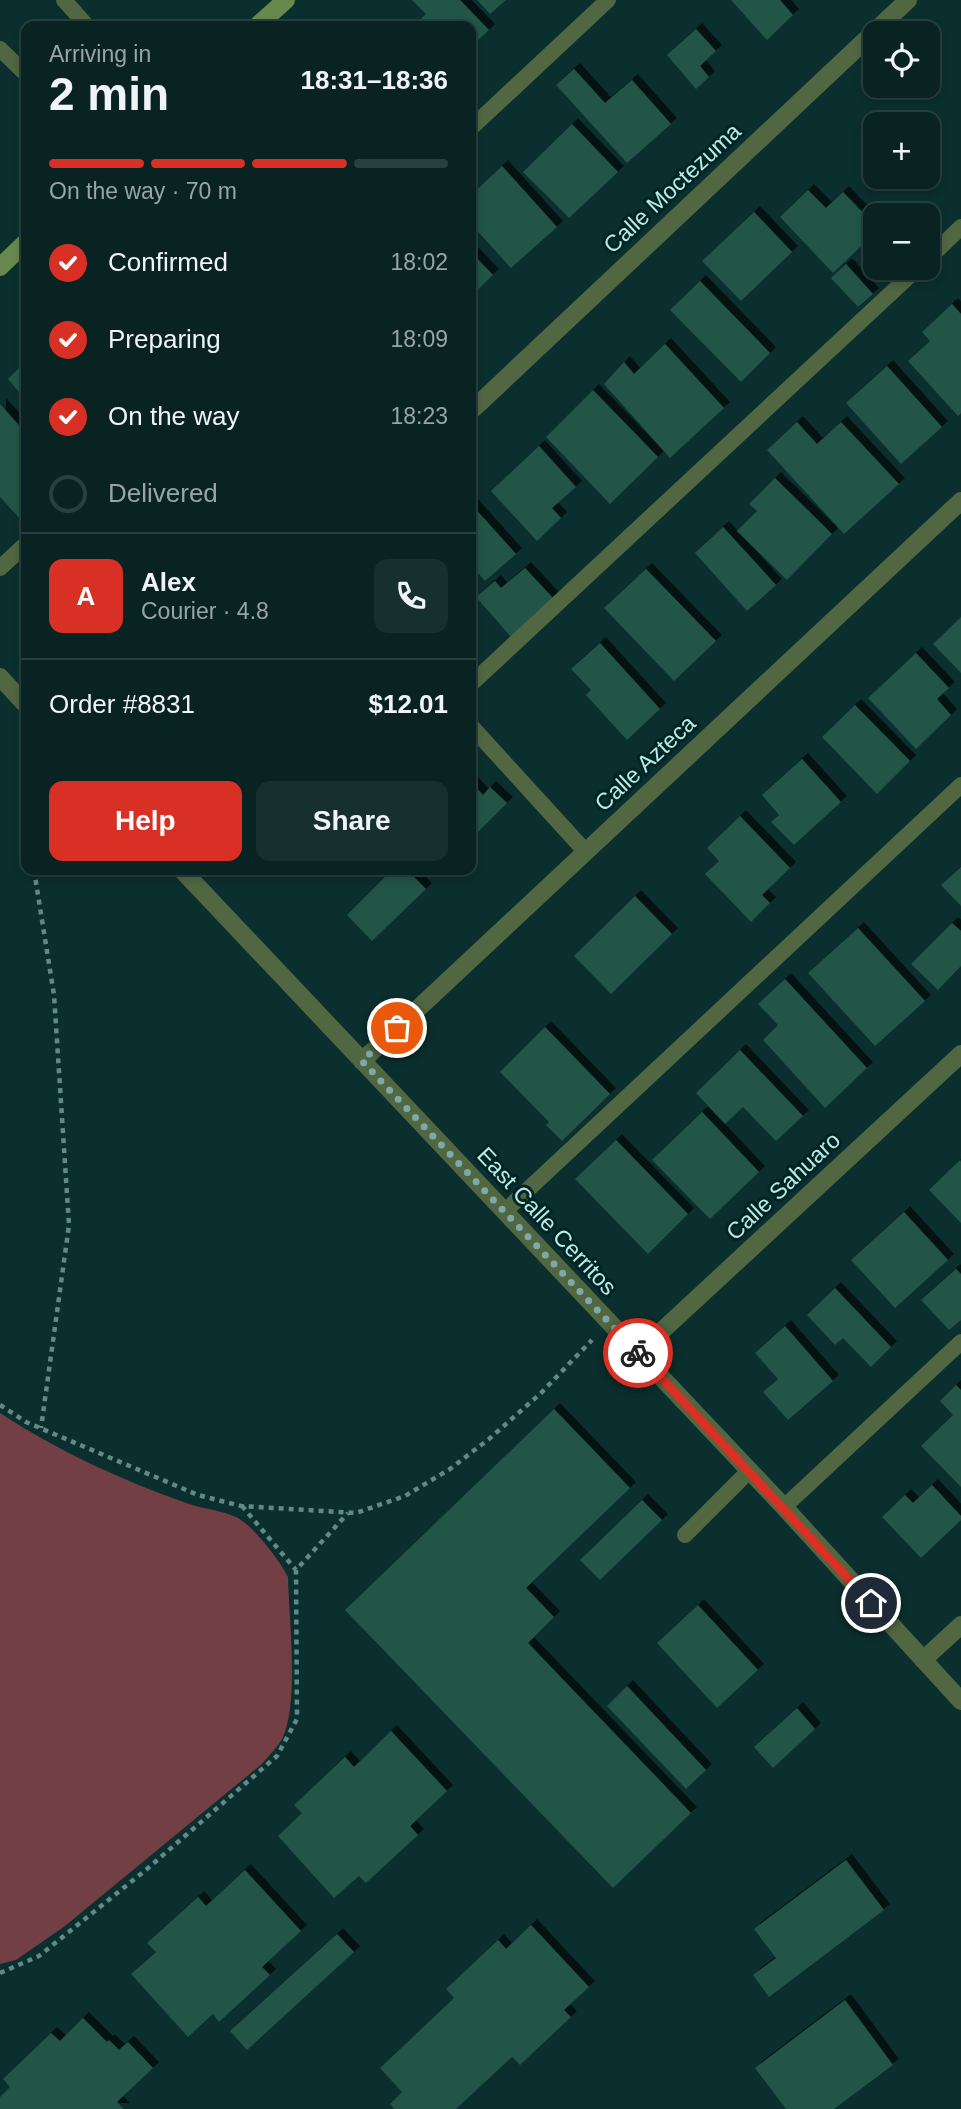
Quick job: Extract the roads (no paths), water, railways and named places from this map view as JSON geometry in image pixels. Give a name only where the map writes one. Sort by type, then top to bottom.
[{"type":"street","points":[[263,21],[286,0]]},
{"type":"street","name":"Calle Moctezuma","points":[[476,406],[908,0]]},
{"type":"street","points":[[0,267],[21,247]]},
{"type":"street","name":"Calle Azteca","points":[[362,1061],[961,501]]},
{"type":"street","points":[[0,677],[21,700]]},
{"type":"street","name":"East Calle Cerritos","points":[[187,875],[784,1507],[961,1700]]},
{"type":"street","name":"Calle Sahuaro","points":[[638,1353],[961,1054]]},
{"type":"street","points":[[923,1660],[961,1625]]},
{"type":"lane","points":[[64,0],[83,21]]},
{"type":"lane","points":[[476,123],[608,0]]},
{"type":"lane","points":[[0,49],[21,69]]},
{"type":"lane","points":[[940,248],[961,228]]},
{"type":"lane","points":[[476,679],[905,280]]},
{"type":"lane","points":[[0,569],[21,549]]},
{"type":"lane","points":[[476,731],[586,852]]},
{"type":"lane","points":[[504,1212],[961,785]]},
{"type":"lane","points":[[784,1507],[961,1342]]},
{"type":"lane","points":[[685,1535],[749,1471]]}]
